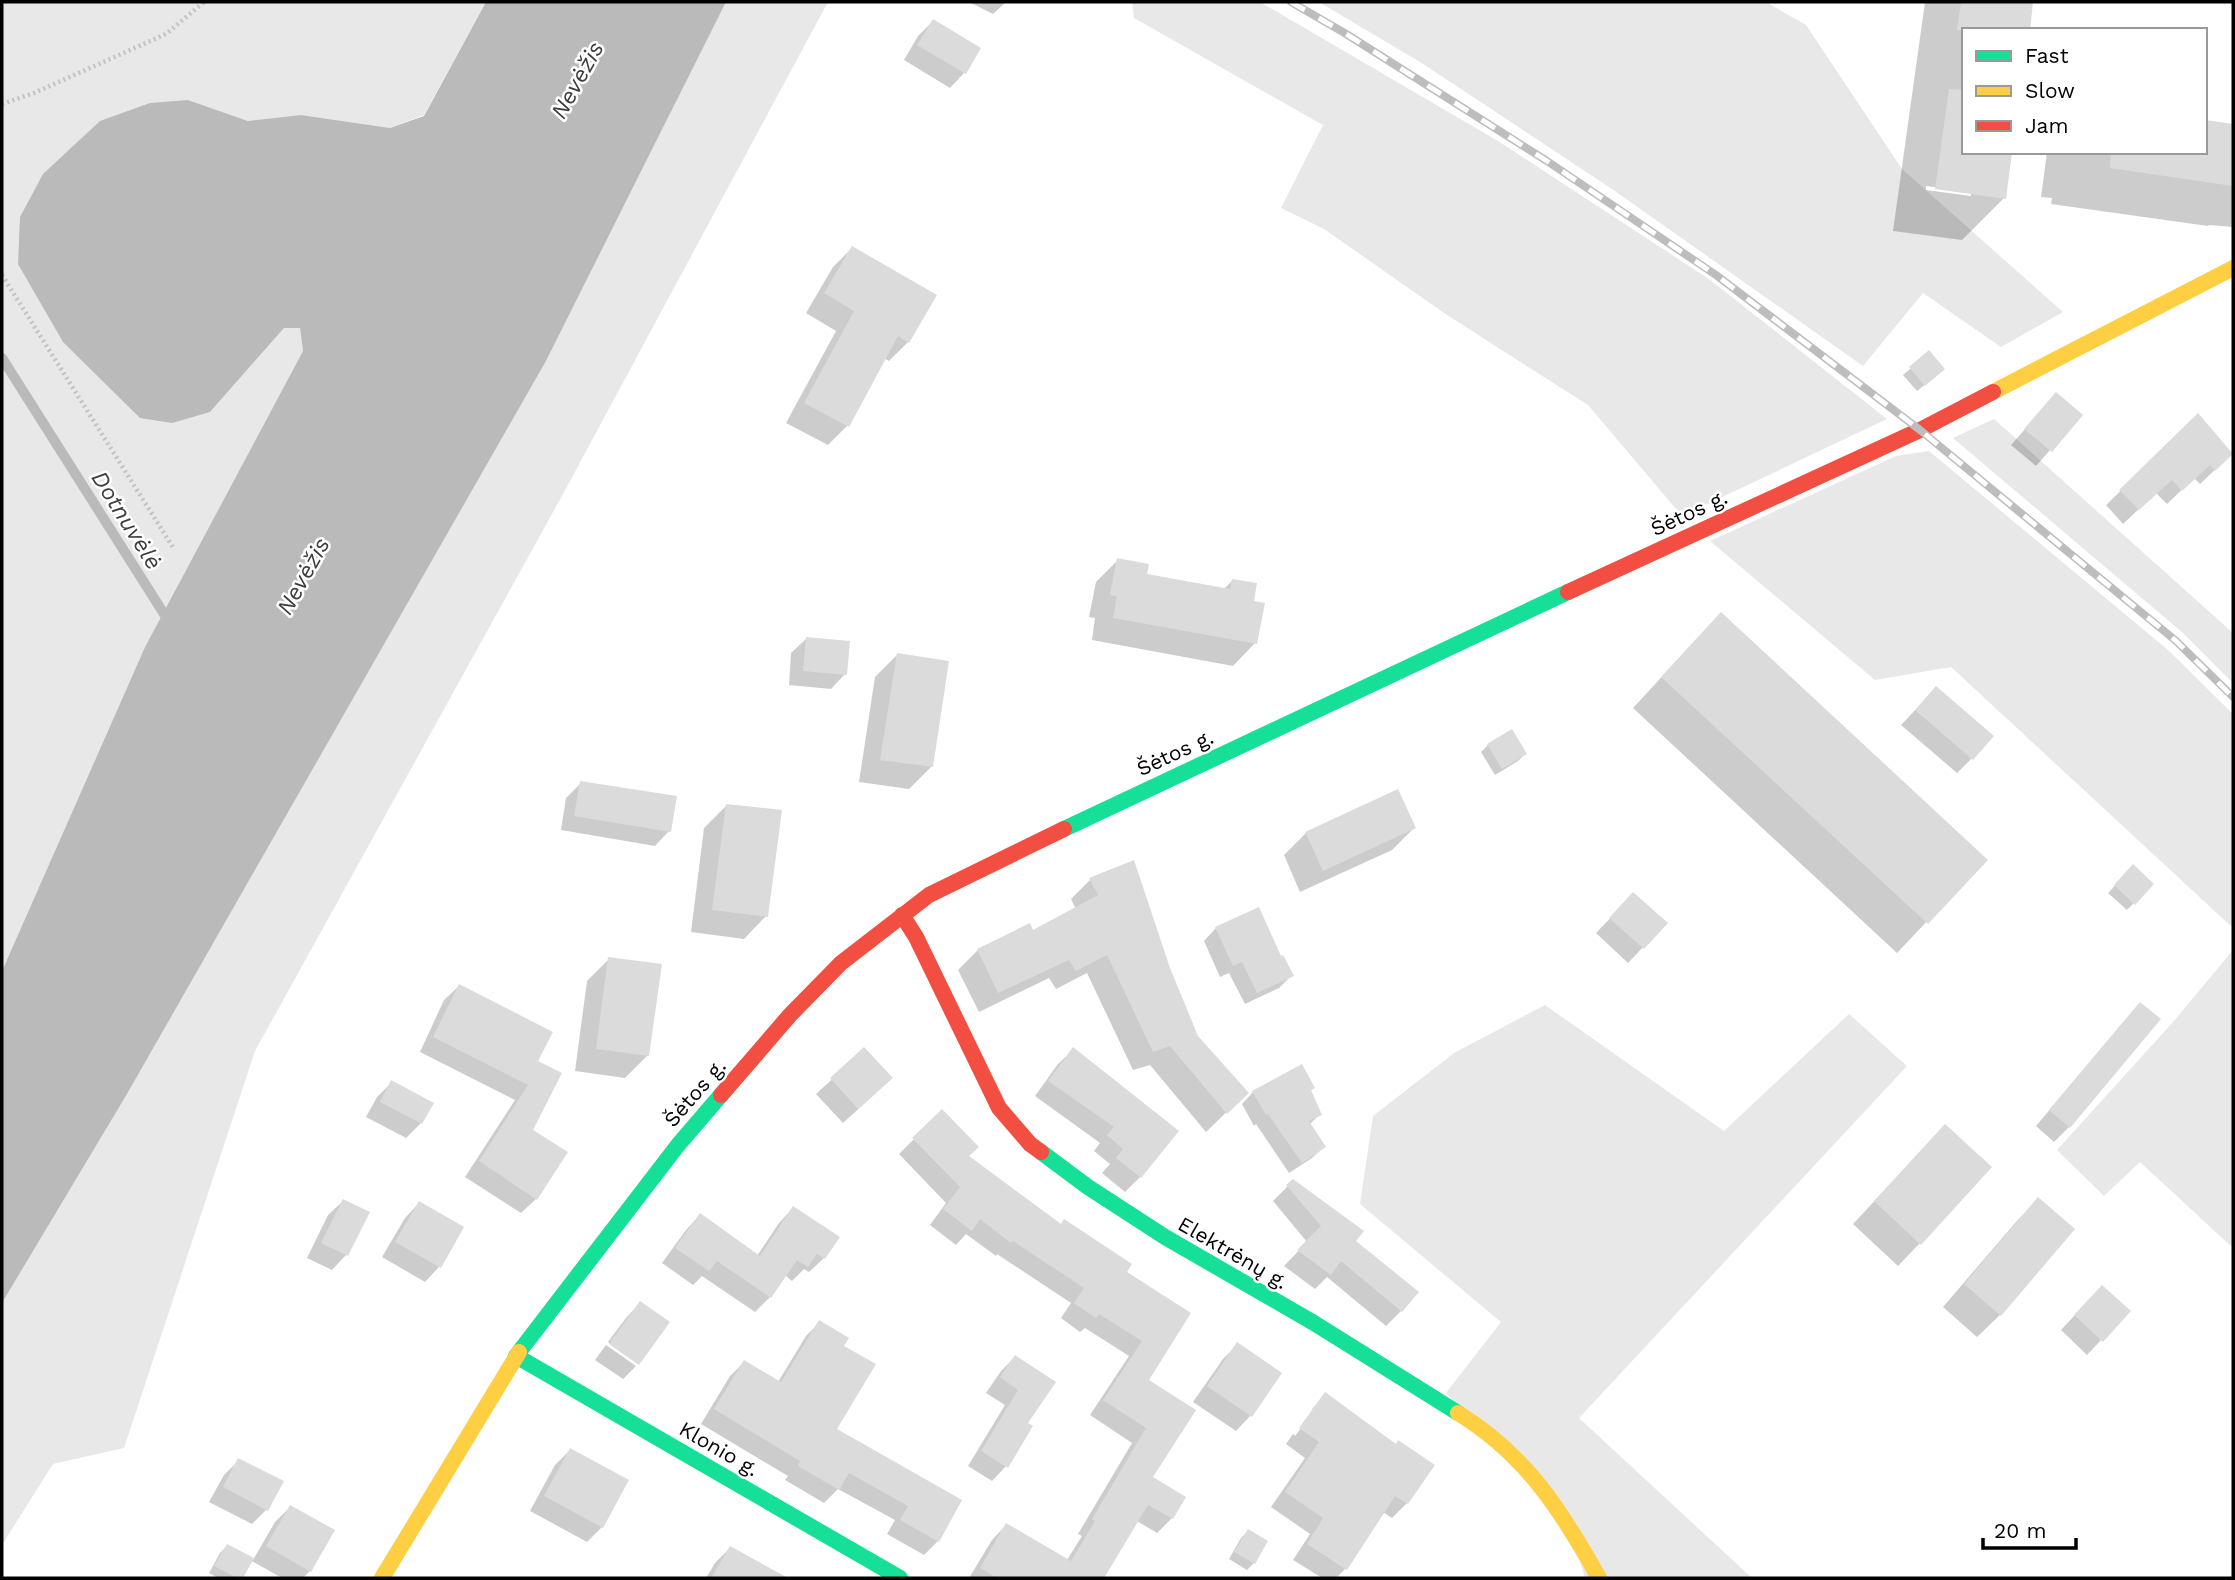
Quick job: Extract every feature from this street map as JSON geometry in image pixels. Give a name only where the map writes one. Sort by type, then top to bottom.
[{"type":"main road","name":"Šėtos g.","points":[[382,1578],[516,1356],[678,1145],[790,1015],[841,963],[929,895],[1480,632],[1920,429],[2233,268]]},
{"type":"main road","name":"Elektrėnų g.","points":[[902,915],[916,937],[999,1108],[1030,1144],[1088,1187],[1165,1237],[1314,1324],[1479,1426],[1522,1463],[1562,1513],[1599,1578]]},
{"type":"main road","name":"Klonio g.","points":[[516,1356],[900,1578]]},
{"type":"path","points":[[2,104],[34,93],[166,34],[204,2]]},
{"type":"path","points":[[2,275],[174,549]]},
{"type":"shaded area","points":[[2,2],[486,2],[424,115],[390,128],[301,115],[248,121],[188,100],[210,412],[284,328],[300,327],[303,351],[145,647],[2,971]]},
{"type":"shaded area","points":[[726,2],[828,2],[563,494],[255,1051],[124,1448],[53,1464],[2,1545],[2,1303],[127,1094],[546,361]]},
{"type":"shaded area","points":[[1132,2],[1260,2],[1498,141],[1709,279],[1887,419],[1682,516],[1588,405],[1447,315],[1324,229],[1281,208],[1323,125],[1134,18]]},
{"type":"shaded area","points":[[1319,2],[1766,2],[1806,25],[1902,169],[2063,312],[2001,347],[1923,293],[1863,366],[1612,189],[1420,62]]},
{"type":"shaded area","points":[[1994,419],[2233,633],[2233,683],[2183,633],[1953,438]]},
{"type":"shaded area","points":[[1929,451],[2168,650],[2233,714],[2233,928],[1951,667],[1875,680],[1710,541],[1896,456]]},
{"type":"shaded area","points":[[2233,950],[2233,1248],[2140,1162],[2104,1196],[2057,1150],[2174,1021]]},
{"type":"shaded area","points":[[1545,1005],[1724,1131],[1849,1014],[1907,1066],[1579,1418],[1752,1578],[1585,1578],[1569,1523],[1446,1393],[1501,1322],[1360,1204],[1373,1116],[1454,1053]]},
{"type":"water","name":"Nevėžis","points":[[486,2],[726,2],[546,361],[127,1094],[2,1303],[2,971],[145,647],[303,351],[300,328],[284,328],[210,412],[172,423],[140,418],[63,342],[18,264],[20,217],[43,174],[100,121],[150,103],[188,100],[248,121],[301,115],[390,128],[424,116]]},
{"type":"building","points":[[1961,2],[2033,2],[2030,28],[1957,30]]},
{"type":"building","points":[[933,19],[981,48],[966,74],[917,45]]},
{"type":"building","points":[[1949,89],[1962,90],[1962,154],[2012,154],[2006,199],[1935,189]]},
{"type":"building","points":[[2207,120],[2233,124],[2233,186],[2110,168],[2111,154],[2207,154]]},
{"type":"building","points":[[852,246],[937,295],[909,343],[898,336],[849,427],[804,403],[854,311],[824,293]]},
{"type":"building","points":[[1929,350],[1945,369],[1925,386],[1909,367]]},
{"type":"building","points":[[2056,392],[2083,415],[2052,452],[2024,429]]},
{"type":"building","points":[[2198,413],[2233,454],[2215,471],[2210,465],[2182,491],[2172,480],[2139,510],[2119,490]]},
{"type":"building","points":[[1117,558],[1149,564],[1147,574],[1230,589],[1232,579],[1257,583],[1254,601],[1265,603],[1257,644],[1113,618],[1117,596],[1110,595]]},
{"type":"building","points":[[1721,612],[1988,860],[1928,924],[1661,677]]},
{"type":"building","points":[[806,637],[850,641],[847,675],[803,671]]},
{"type":"building","points":[[897,653],[949,661],[933,767],[880,760]]},
{"type":"building","points":[[1936,686],[1994,736],[1973,760],[1915,710]]},
{"type":"building","points":[[1512,729],[1527,754],[1502,769],[1487,744]]},
{"type":"building","points":[[580,781],[677,796],[671,832],[574,816]]},
{"type":"building","points":[[1398,789],[1416,828],[1323,871],[1305,832]]},
{"type":"building","points":[[726,804],[782,810],[768,917],[712,910]]},
{"type":"building","points":[[1134,860],[1170,968],[1198,1036],[1249,1093],[1227,1114],[1170,1046],[1153,1052],[1107,955],[1076,971],[1069,960],[998,993],[977,949],[1030,923],[1033,930],[1098,895],[1089,878]]},
{"type":"building","points":[[2133,864],[2154,884],[2135,905],[2114,885]]},
{"type":"building","points":[[1633,892],[1668,923],[1644,949],[1609,918]]},
{"type":"building","points":[[1259,907],[1281,956],[1283,955],[1294,976],[1257,993],[1242,962],[1233,966],[1215,927]]},
{"type":"building","points":[[608,957],[662,964],[649,1056],[596,1049]]},
{"type":"building","points":[[459,984],[553,1032],[538,1061],[562,1073],[533,1130],[568,1152],[537,1200],[479,1161],[528,1085],[433,1037]]},
{"type":"building","points":[[2140,1002],[2161,1019],[2070,1128],[2049,1110]]},
{"type":"building","points":[[864,1047],[893,1078],[858,1109],[830,1078]]},
{"type":"building","points":[[1073,1047],[1179,1131],[1141,1178],[1116,1158],[1123,1149],[1107,1135],[1114,1127],[1048,1081]]},
{"type":"building","points":[[1302,1064],[1315,1088],[1311,1090],[1322,1115],[1309,1121],[1326,1147],[1302,1163],[1268,1114],[1266,1115],[1252,1091]]},
{"type":"building","points":[[391,1080],[434,1103],[422,1124],[380,1102]]},
{"type":"building","points":[[942,1109],[979,1147],[969,1156],[1061,1224],[1064,1219],[1132,1264],[1127,1272],[1191,1313],[1149,1380],[1196,1410],[1153,1477],[1186,1497],[1173,1519],[1148,1505],[1104,1578],[997,1578],[980,1568],[1006,1523],[1071,1561],[1095,1521],[1092,1519],[1146,1428],[1103,1400],[1142,1341],[1099,1314],[1096,1318],[1074,1303],[1084,1288],[1013,1241],[1011,1243],[980,1219],[972,1231],[943,1209],[960,1187],[912,1138]]},
{"type":"building","points":[[1945,1124],[1992,1167],[1921,1245],[1874,1201]]},
{"type":"building","points":[[1293,1179],[1364,1231],[1356,1241],[1419,1292],[1402,1312],[1341,1261],[1331,1275],[1297,1250],[1321,1226],[1286,1185]]},
{"type":"building","points":[[2038,1197],[2075,1229],[2001,1316],[1964,1284]]},
{"type":"building","points":[[343,1199],[370,1212],[348,1256],[321,1243]]},
{"type":"building","points":[[419,1201],[464,1227],[441,1268],[395,1242]]},
{"type":"building","points":[[793,1206],[840,1237],[825,1259],[817,1254],[808,1267],[797,1260],[771,1298],[717,1261],[709,1271],[675,1248],[700,1213],[760,1256]]},
{"type":"building","points":[[2102,1285],[2131,1311],[2103,1342],[2074,1315]]},
{"type":"building","points":[[640,1301],[670,1322],[639,1365],[609,1344]]},
{"type":"building","points":[[819,1320],[849,1338],[844,1346],[876,1364],[837,1429],[962,1500],[939,1542],[900,1520],[908,1506],[849,1473],[839,1490],[798,1466],[800,1461],[714,1409],[744,1360],[781,1382]]},
{"type":"building","points":[[1237,1342],[1282,1373],[1252,1417],[1207,1386]]},
{"type":"building","points":[[1015,1355],[1056,1382],[1028,1423],[1033,1426],[1008,1468],[981,1451],[1018,1390],[1000,1377]]},
{"type":"building","points":[[1325,1392],[1396,1444],[1398,1440],[1435,1465],[1408,1504],[1395,1496],[1347,1570],[1307,1544],[1323,1518],[1285,1492],[1319,1442],[1299,1428]]},
{"type":"building","points":[[570,1448],[629,1480],[603,1528],[544,1496]]},
{"type":"building","points":[[238,1458],[284,1481],[268,1511],[223,1487]]},
{"type":"building","points":[[290,1505],[335,1530],[311,1572],[266,1546]]},
{"type":"building","points":[[1248,1529],[1268,1541],[1255,1564],[1234,1552]]},
{"type":"building","points":[[227,1544],[254,1558],[243,1578],[237,1578],[214,1566]]},
{"type":"building","points":[[730,1546],[788,1578],[711,1578]]},
{"type":"waterway","name":"Dotnuvėlė","points":[[2,358],[166,617],[172,622]]},
{"type":"railway","points":[[1291,2],[1547,161],[1716,275],[1920,430],[2175,640],[2233,697]]},
{"type":"traffic: fast","points":[[1064,829],[1568,592]]},
{"type":"traffic: fast","points":[[519,1352],[678,1145],[721,1095]]},
{"type":"traffic: fast","points":[[1041,1152],[1088,1187],[1165,1237],[1314,1323],[1458,1413]]},
{"type":"traffic: fast","points":[[516,1356],[900,1578]]},
{"type":"traffic: slow","points":[[1993,392],[2233,268]]},
{"type":"traffic: slow","points":[[382,1578],[519,1352]]},
{"type":"traffic: slow","points":[[1458,1413],[1503,1447],[1540,1486],[1556,1507],[1599,1578]]},
{"type":"traffic: jam","points":[[1568,592],[1920,430],[1993,392]]},
{"type":"traffic: jam","points":[[721,1095],[790,1015],[841,963],[929,895],[1064,829]]},
{"type":"traffic: jam","points":[[902,915],[916,937],[999,1108],[1030,1144],[1041,1152]]}]
